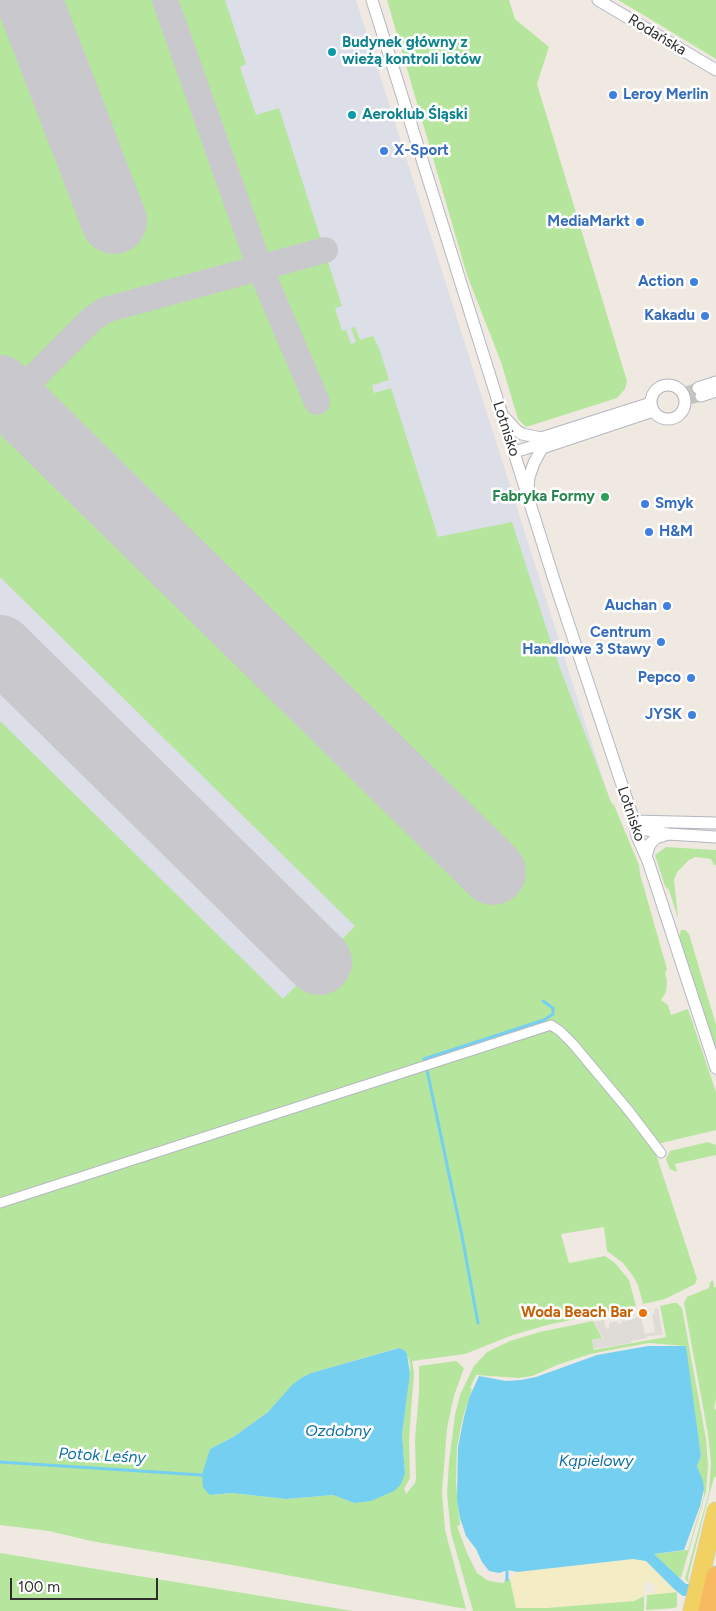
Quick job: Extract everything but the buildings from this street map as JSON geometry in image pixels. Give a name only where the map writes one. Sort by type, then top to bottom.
[{"type":"highway","points":[[708,1576],[708,1611]]},
{"type":"main road","points":[[692,1611],[708,1576],[716,1511]]},
{"type":"street","name":"Lotnisko","points":[[372,0],[501,413],[528,493],[554,583],[716,1068]]},
{"type":"street","name":"Rodańska","points":[[598,0],[716,70]]},
{"type":"street","points":[[716,382],[691,395],[680,415],[671,419],[661,418],[652,407],[654,392],[663,386],[674,386],[691,395],[716,391]]},
{"type":"street","points":[[514,452],[652,407]]},
{"type":"street","points":[[501,413],[516,430],[539,444]]},
{"type":"street","points":[[528,493],[529,477],[539,444]]},
{"type":"street","points":[[634,821],[716,823]]},
{"type":"street","points":[[634,821],[642,829],[668,834],[716,837]]},
{"type":"street","name":"Lotnisko","points":[[646,856],[650,844],[656,838],[668,834]]},
{"type":"street","points":[[0,1203],[551,1025],[573,1044],[661,1153]]},
{"type":"shaded area","points":[[0,0],[356,0],[667,981],[0,1128]]},
{"type":"shaded area","points":[[658,1308],[663,1335],[647,1336],[647,1338],[631,1341],[631,1343],[594,1349],[592,1340],[603,1338],[594,1322],[604,1320],[606,1329],[609,1328],[609,1323],[617,1321],[618,1324],[622,1323],[621,1320],[626,1321],[641,1316],[645,1334],[655,1332],[652,1314],[655,1313],[654,1309]]},
{"type":"green space","points":[[0,0],[225,0],[246,64],[240,67],[256,115],[279,108],[342,306],[335,308],[342,331],[346,330],[351,344],[356,342],[351,328],[355,327],[360,340],[373,336],[379,348],[389,380],[372,385],[374,393],[391,388],[438,537],[512,522],[554,652],[611,802],[614,805],[639,865],[667,969],[665,973],[667,981],[666,992],[661,1000],[668,1005],[671,1015],[688,1009],[716,1092],[716,1130],[653,1145],[697,1279],[695,1284],[665,1299],[643,1304],[638,1285],[633,1276],[623,1263],[607,1251],[604,1227],[561,1234],[569,1263],[605,1256],[615,1263],[629,1280],[636,1306],[547,1325],[513,1335],[465,1354],[412,1361],[414,1373],[409,1438],[410,1478],[404,1489],[406,1494],[416,1479],[415,1440],[419,1366],[456,1361],[464,1368],[454,1396],[447,1428],[442,1492],[445,1530],[466,1609],[244,1567],[91,1541],[49,1531],[0,1525],[0,721],[283,999],[355,926],[0,577],[0,422],[480,894],[515,860],[0,356]],"holes":[[[398,1348],[407,1354],[410,1374],[402,1435],[405,1474],[354,1503],[333,1495],[286,1499],[232,1493],[210,1495],[210,1449],[235,1436],[268,1412],[301,1378],[311,1373]]]},
{"type":"green space","points":[[387,0],[509,0],[515,19],[549,47],[537,84],[627,381],[625,389],[617,398],[526,427],[518,419],[501,362],[467,275]]},
{"type":"green space","points":[[618,0],[716,0],[716,59],[642,14]]},
{"type":"green space","points":[[666,847],[716,850],[716,865],[714,865],[711,859],[695,857],[689,860],[677,872],[674,880],[678,918],[655,855]]},
{"type":"green space","points":[[681,930],[685,930],[689,934],[716,1025],[716,1053],[679,938]]},
{"type":"green space","points":[[708,1142],[716,1145],[716,1155],[675,1164],[677,1172],[670,1169],[666,1159],[670,1151]]},
{"type":"green space","points":[[713,1280],[714,1287],[716,1287],[716,1399],[714,1409],[716,1410],[716,1477],[714,1477],[704,1514],[688,1578],[689,1583],[685,1579],[709,1492],[711,1462],[708,1434],[684,1303],[687,1297],[709,1288],[710,1282]]},
{"type":"green space","points":[[677,1303],[682,1308],[706,1439],[708,1466],[706,1491],[681,1578],[654,1554],[688,1550],[704,1496],[703,1483],[697,1466],[701,1456],[685,1346],[649,1343],[590,1354],[532,1376],[519,1378],[476,1375],[470,1388],[472,1389],[463,1417],[457,1447],[456,1483],[460,1525],[457,1526],[467,1553],[477,1573],[487,1580],[504,1583],[505,1579],[510,1579],[517,1608],[634,1601],[644,1596],[644,1611],[473,1611],[451,1533],[447,1494],[455,1415],[460,1395],[474,1366],[487,1352],[510,1341],[540,1332],[593,1321],[602,1338],[592,1340],[594,1350],[666,1337],[660,1306]]},
{"type":"green space","points":[[0,1553],[120,1573],[353,1611],[0,1611]]},
{"type":"green space","points":[[677,1592],[677,1606],[675,1608],[646,1610],[647,1595]]},
{"type":"sand","points":[[633,1559],[646,1561],[677,1592],[647,1595],[647,1593],[654,1593],[655,1584],[645,1582],[644,1596],[634,1601],[547,1608],[516,1608],[510,1579],[517,1572]]},
{"type":"water","name":"Kąpielowy","points":[[648,1346],[686,1346],[701,1456],[697,1466],[704,1489],[684,1550],[654,1554],[686,1584],[716,1584],[716,1595],[683,1596],[646,1561],[633,1559],[517,1572],[508,1570],[499,1573],[489,1571],[466,1536],[457,1500],[458,1447],[469,1398],[479,1376],[506,1381],[521,1380],[536,1377],[597,1355]]},
{"type":"water","name":"Ozdobny","points":[[399,1348],[407,1354],[410,1374],[402,1435],[405,1474],[401,1484],[394,1491],[371,1501],[354,1503],[333,1495],[286,1499],[232,1493],[210,1495],[203,1487],[202,1475],[210,1449],[235,1436],[268,1412],[292,1385],[301,1378],[311,1373]]},
{"type":"waterway","points":[[425,1060],[544,1020],[553,1014],[553,1008],[543,1001]]},
{"type":"waterway","points":[[427,1070],[462,1236],[478,1323]]},
{"type":"waterway","name":"Potok Leśny","points":[[0,1462],[202,1475]]},
{"type":"waterway","points":[[507,1570],[507,1580]]},
{"type":"taxiway","points":[[165,0],[260,268],[317,402]]},
{"type":"taxiway","points":[[28,383],[92,319],[105,310],[325,250]]},
{"type":"runway","points":[[29,0],[114,221]]},
{"type":"runway","points":[[0,388],[493,872]]},
{"type":"runway","points":[[0,648],[319,962]]},
{"type":"tunnel","points":[[687,392],[698,388]]},
{"type":"tunnel","points":[[690,399],[701,396]]},
{"type":"place","name":"Budynek główny z wieżą kontroli lotów","points":[[332,52]]},
{"type":"place","name":"Leroy Merlin","points":[[613,95]]},
{"type":"place","name":"Aeroklub Śląski","points":[[352,115]]},
{"type":"place","name":"X-Sport","points":[[384,151]]},
{"type":"place","name":"MediaMarkt","points":[[640,222]]},
{"type":"place","name":"Action","points":[[694,282]]},
{"type":"place","name":"Kakadu","points":[[705,316]]},
{"type":"place","name":"Fabryka Formy","points":[[605,497]]},
{"type":"place","name":"Smyk","points":[[645,504]]},
{"type":"place","name":"H&M","points":[[649,532]]},
{"type":"place","name":"Auchan","points":[[667,606]]},
{"type":"place","name":"Centrum Handlowe 3 Stawy","points":[[661,642]]},
{"type":"place","name":"Pepco","points":[[691,678]]},
{"type":"place","name":"JYSK","points":[[692,715]]},
{"type":"place","name":"Woda Beach Bar","points":[[643,1313]]}]
